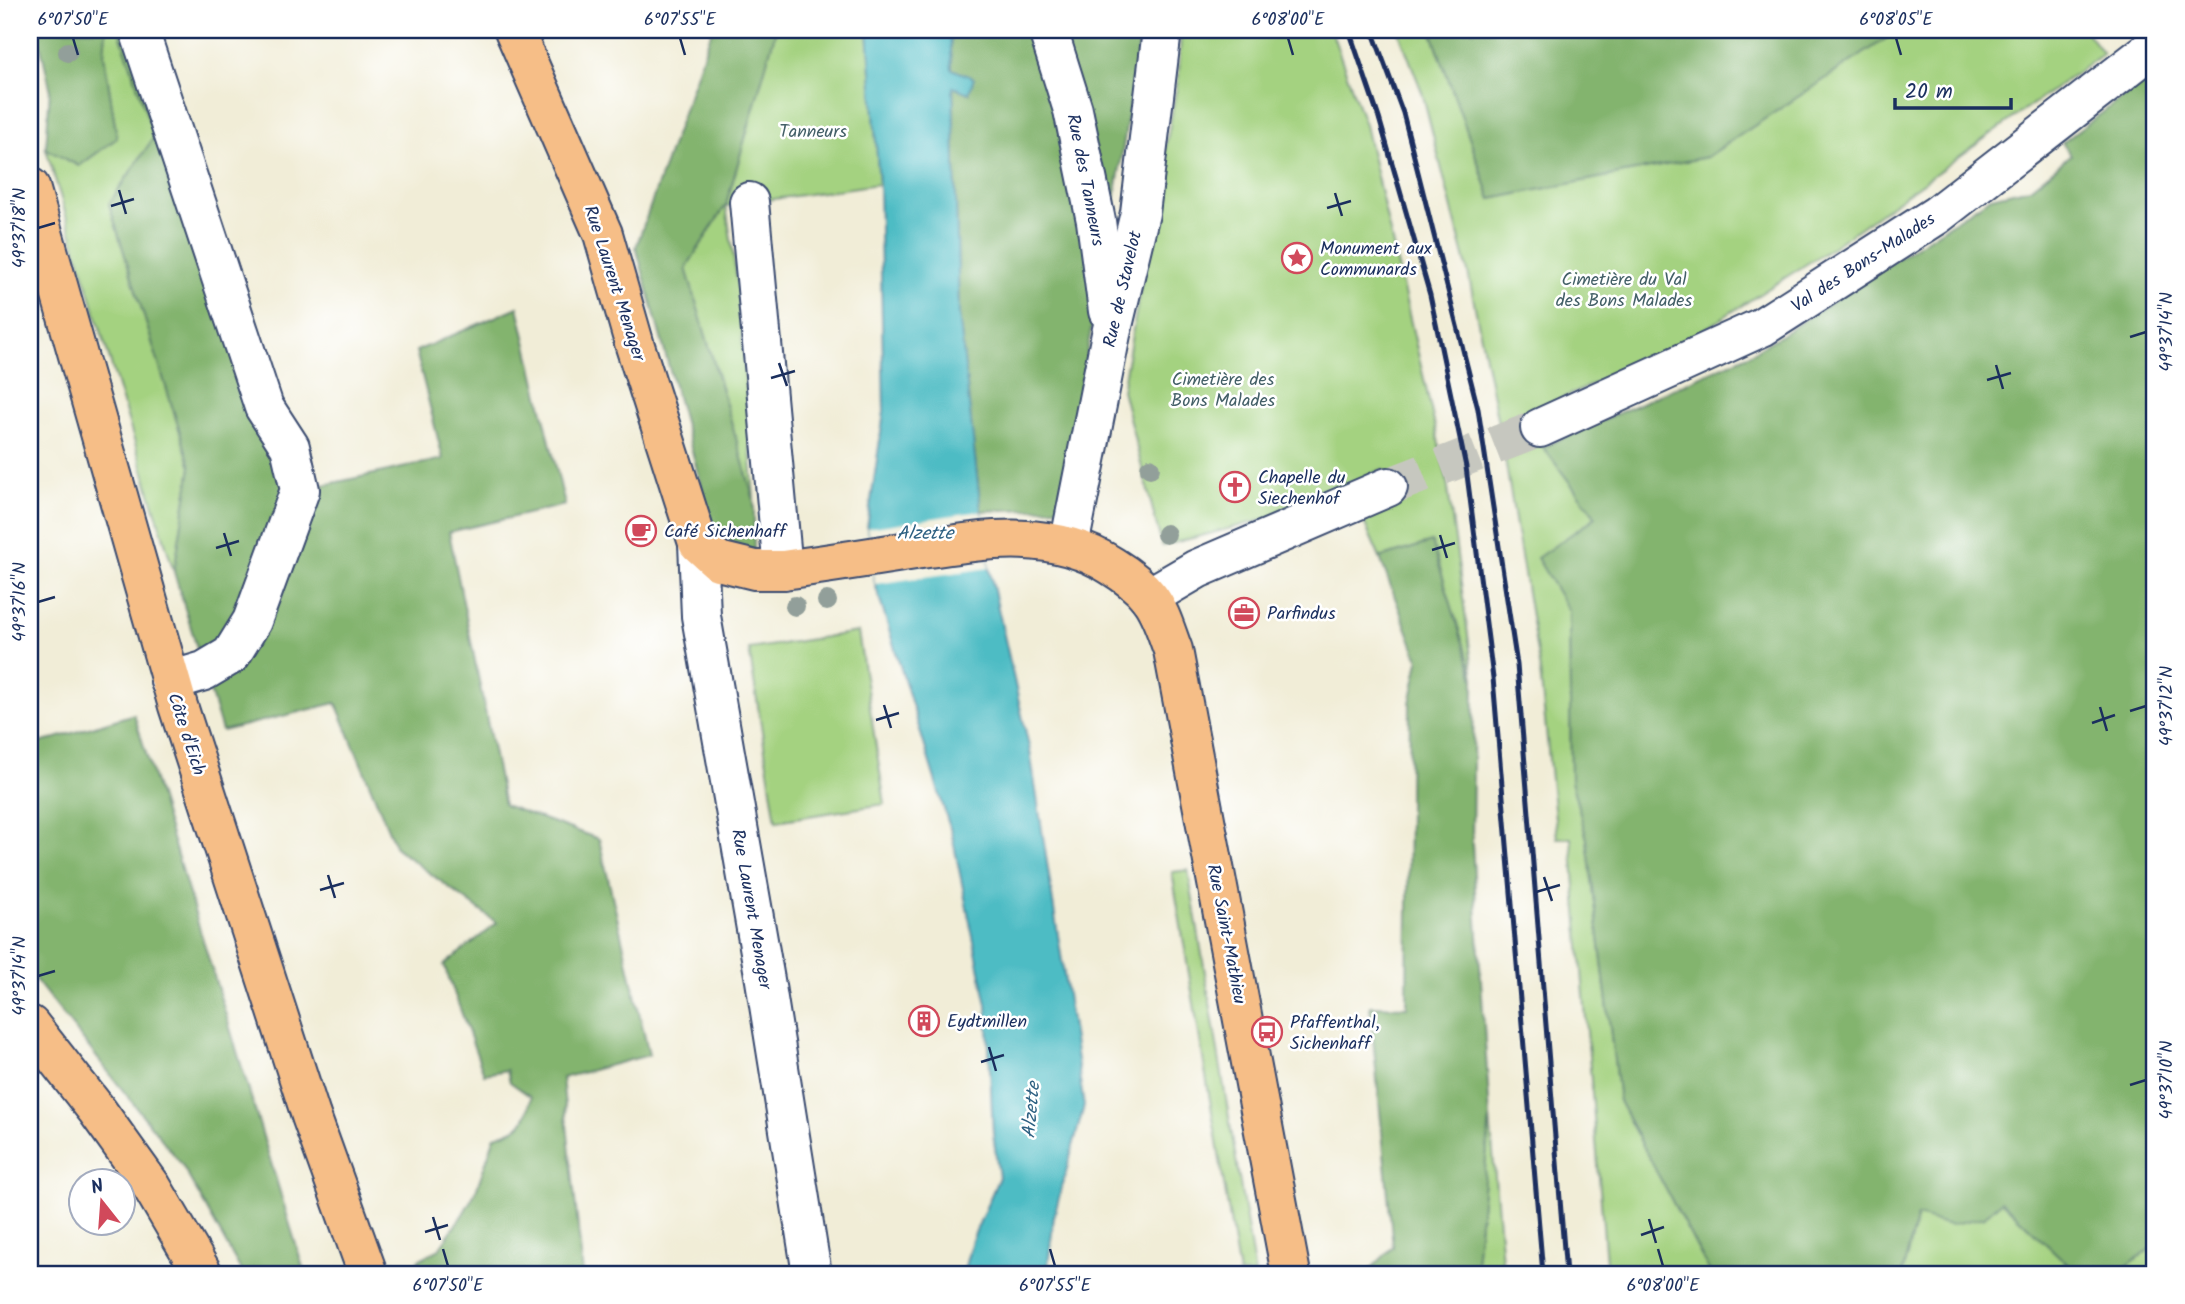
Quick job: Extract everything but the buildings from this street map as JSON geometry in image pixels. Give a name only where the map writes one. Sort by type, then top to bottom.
[{"type":"main road","name":"Rue Laurent Menager","points":[[514,30],[603,233],[635,346],[698,542]]},
{"type":"main road","name":"Côte d'Eich","points":[[30,187],[170,681],[311,1116],[368,1274]]},
{"type":"main road","name":"Rue Saint-Mathieu","points":[[783,570],[984,539],[1020,538],[1069,546],[1099,558],[1126,575],[1149,597],[1164,624],[1172,650],[1291,1274]]},
{"type":"main road","points":[[698,542],[718,561],[755,570],[783,570]]},
{"type":"main road","points":[[30,1025],[96,1109],[152,1187],[203,1274]]},
{"type":"street","points":[[139,30],[264,407],[290,446],[300,490],[252,621],[231,654],[204,671],[170,681]]},
{"type":"street","name":"Rue des Tanneurs","points":[[1048,30],[1073,110],[1096,221],[1111,334]]},
{"type":"street","name":"Rue de Stavelot","points":[[1069,546],[1111,334],[1140,213],[1162,30]]},
{"type":"street","name":"Val des Bons-Malades","points":[[1540,428],[1762,327],[1937,215],[2155,46]]},
{"type":"street","points":[[749,202],[783,570]]},
{"type":"street","points":[[1149,597],[1197,569],[1388,486]]},
{"type":"street","name":"Rue Laurent Menager","points":[[698,542],[701,617],[767,993],[811,1274]]},
{"type":"green space","points":[[37,30],[106,30],[104,55],[117,138],[79,166],[46,149],[50,87]]},
{"type":"green space","points":[[106,30],[119,30],[154,137],[109,204],[191,467],[174,572],[46,149],[79,166],[117,138],[104,55]]},
{"type":"green space","points":[[119,30],[139,30],[301,490],[443,459],[416,351],[518,307],[565,505],[449,532],[504,805],[599,839],[649,1055],[562,1078],[583,1274],[424,1274],[418,1260],[438,1250],[475,1193],[495,1136],[517,1128],[525,1120],[529,1106],[531,1097],[510,1082],[507,1070],[484,1074],[444,965],[497,923],[396,848],[336,703],[222,731],[174,572],[191,467],[109,204],[154,137]]},
{"type":"green space","points":[[712,30],[776,30],[726,205],[686,268],[754,500],[754,552],[715,535],[636,247]]},
{"type":"green space","name":"Tanneurs","points":[[776,30],[868,30],[879,184],[726,206],[739,294],[754,500],[686,268],[726,205]]},
{"type":"green space","points":[[950,30],[1141,30],[1114,206],[1058,508],[981,511],[959,314],[953,86],[969,93],[952,69]]},
{"type":"green space","name":"Cimetière des Bons Malades","points":[[1181,30],[1331,30],[1365,125],[1446,474],[1474,679],[1432,542],[1380,558],[1364,522],[1391,499],[1383,469],[1278,516],[1162,546],[1122,390],[1179,74]]},
{"type":"green space","name":"Cimetière du Val des Bons Malades","points":[[1398,30],[1431,30],[1491,199],[1707,157],[1899,30],[2085,30],[2103,54],[1827,251],[1686,341],[1537,410],[1543,447],[1596,517],[1538,558],[1569,611],[1571,781],[1587,839],[1619,1101],[1711,1274],[1607,1274],[1571,838],[1557,838],[1540,671],[1504,453],[1468,272],[1422,92]]},
{"type":"green space","points":[[1431,30],[1899,30],[1707,157],[1491,199]]},
{"type":"green space","points":[[2155,73],[2155,1245],[2116,1274],[2078,1274],[2001,1201],[1984,1217],[1949,1225],[1917,1216],[1902,1274],[1711,1274],[1619,1101],[1587,839],[1571,781],[1569,611],[1537,558],[1596,517],[1543,447],[1746,356],[1991,197],[2030,188],[2071,155],[2062,143]]},
{"type":"green space","points":[[1432,542],[1474,679],[1472,844],[1490,1117],[1475,1274],[1366,1274],[1393,1247],[1370,1006],[1407,1007],[1410,703],[1419,661],[1380,558]]},
{"type":"green space","points":[[858,632],[885,804],[776,821],[749,649]]},
{"type":"green space","points":[[134,714],[305,1274],[243,1274],[182,1165],[30,973],[30,746]]},
{"type":"green space","points":[[1188,870],[1255,1274],[1239,1274],[1172,872]]},
{"type":"green space","points":[[1490,1117],[1503,1274],[1475,1274]]},
{"type":"green space","points":[[2001,1201],[2078,1274],[1902,1274],[1917,1216]]},
{"type":"green space","points":[[2155,1245],[2155,1274],[2116,1274]]},
{"type":"water","name":"Alzette","points":[[868,30],[950,30],[952,69],[974,78],[969,93],[953,87],[959,314],[989,568],[1030,751],[1084,1106],[1054,1216],[1047,1274],[963,1274],[972,1240],[999,1177],[993,1133],[987,1005],[952,835],[875,584],[867,528],[884,412],[879,184]]},
{"type":"pier","points":[[981,511],[989,568],[875,584],[867,528]]},
{"type":"tunnel","points":[[1388,487],[1540,428]]},
{"type":"railway","points":[[1349,30],[1379,118],[1430,295],[1466,467],[1493,678],[1543,1274]]},
{"type":"railway","points":[[1372,30],[1403,113],[1478,409],[1517,665],[1566,1274]]},
{"type":"place","name":"Monument aux Communards","points":[[1297,258]]},
{"type":"place","name":"Chapelle du Siechenhof","points":[[1235,487]]},
{"type":"place","name":"Café Sichenhaff","points":[[641,531]]},
{"type":"place","name":"Parfindus","points":[[1244,613]]},
{"type":"place","name":"Eydtmillen","points":[[924,1021]]},
{"type":"place","name":"Pfaffenthal, Sichenhaff","points":[[1267,1032]]}]
